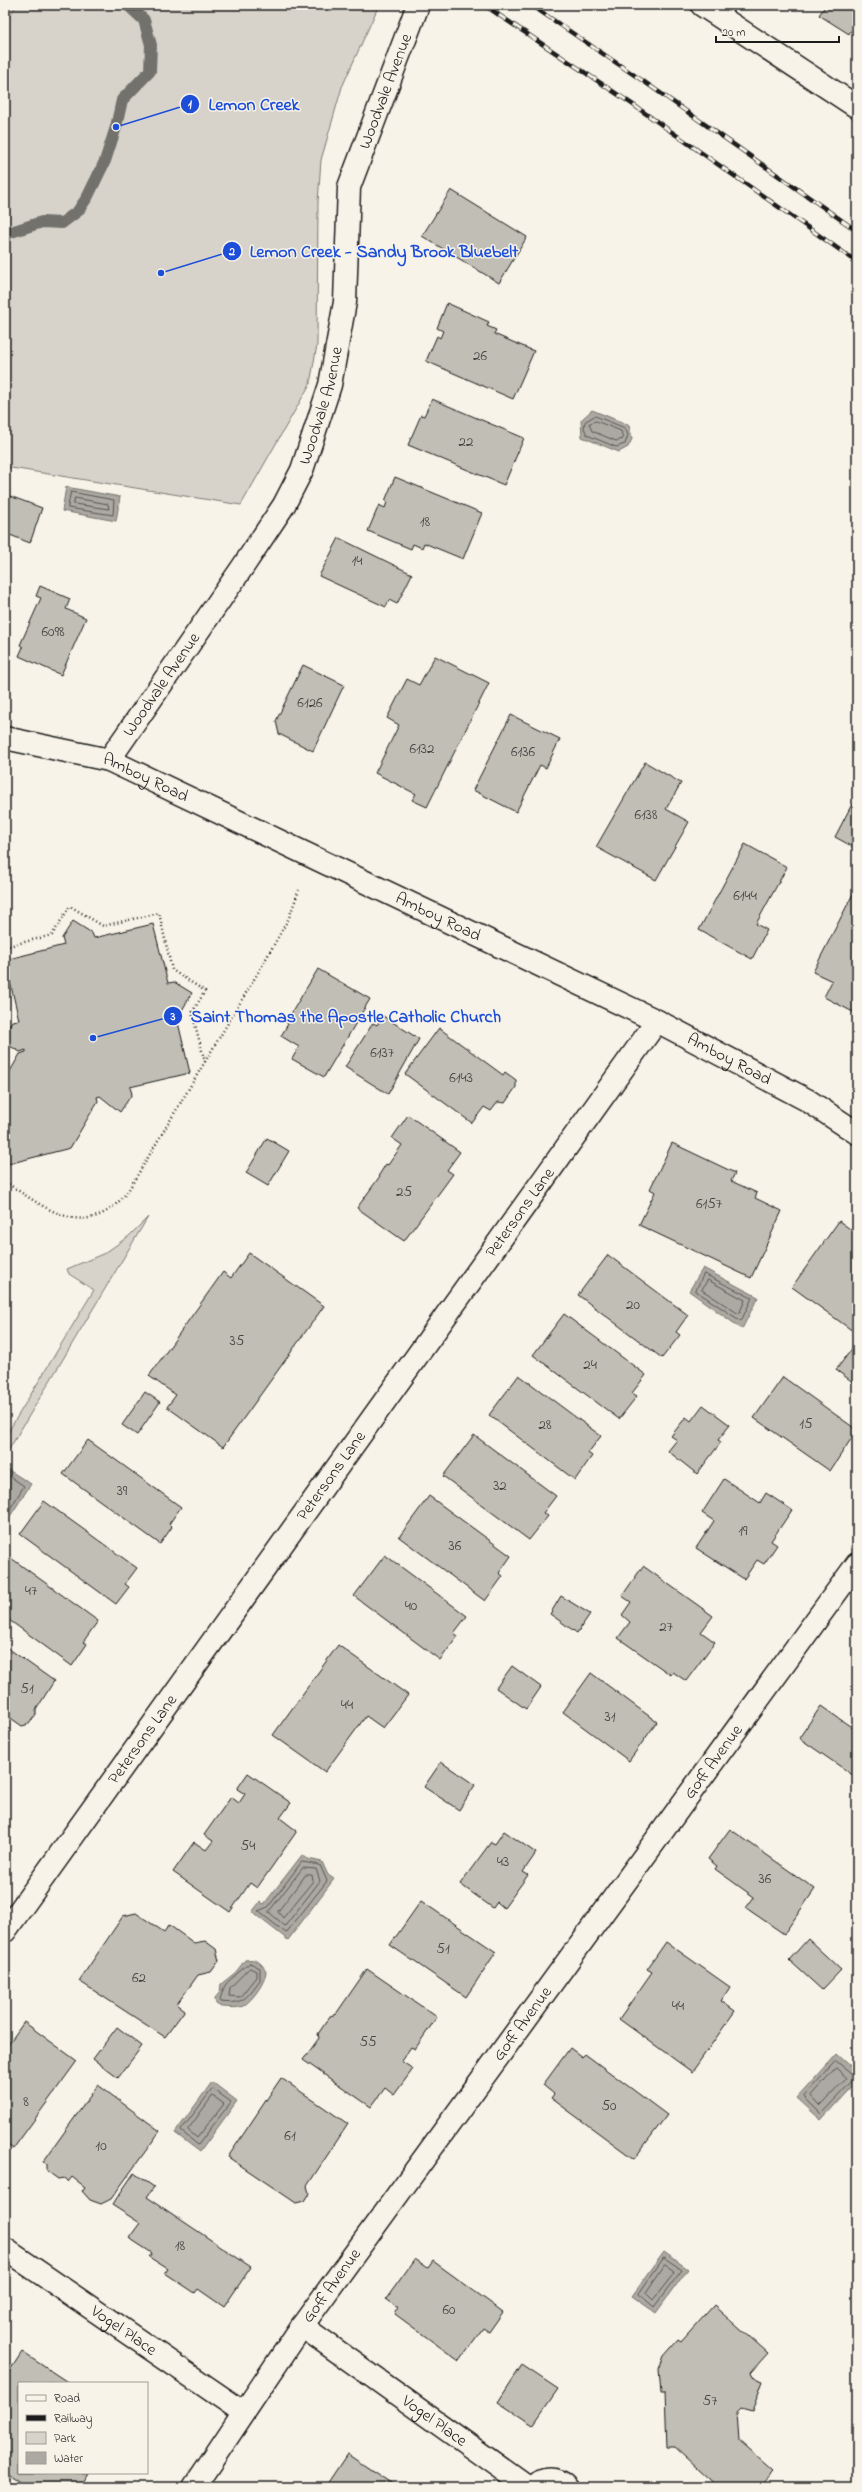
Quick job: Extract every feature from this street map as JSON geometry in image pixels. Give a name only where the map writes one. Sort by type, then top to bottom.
[{"type":"street","name":"Woodvale Avenue","points":[[108,760],[255,549],[284,505],[302,470],[330,385],[344,302],[349,187],[418,5]]},
{"type":"street","points":[[702,5],[857,107]]},
{"type":"street","name":"Amboy Road","points":[[5,738],[108,760],[657,1021],[807,1100],[857,1133]]},
{"type":"street","name":"Petersons Lane","points":[[5,1931],[657,1021]]},
{"type":"street","name":"Goff Avenue","points":[[194,2487],[302,2326],[857,1564]]},
{"type":"street","name":"Vogel Place","points":[[5,2250],[243,2412]]},
{"type":"street","name":"Vogel Place","points":[[302,2326],[528,2487]]},
{"type":"street","points":[[533,2487],[544,2480],[551,2479],[567,2487]]},
{"type":"path","points":[[5,1182],[60,1216],[73,1219],[107,1212],[118,1204],[128,1191],[289,918],[299,890]]},
{"type":"path","points":[[5,947],[52,935],[70,906],[103,926],[159,913],[172,970],[205,991],[192,1013],[205,1062]]},
{"type":"green space","points":[[16,5],[379,5],[342,87],[321,160],[318,202],[317,345],[310,384],[241,505],[5,467],[5,24]]},
{"type":"green space","points":[[148,1217],[5,1456],[5,1437],[94,1290],[69,1274],[67,1269],[105,1253],[129,1236]]},
{"type":"water","points":[[592,410],[629,425],[632,439],[628,447],[619,452],[582,437],[581,420]]},
{"type":"water","points":[[66,487],[120,497],[116,521],[62,511]]},
{"type":"water","points":[[703,1268],[758,1297],[742,1329],[689,1291]]},
{"type":"water","points":[[7,1469],[31,1484],[5,1524],[5,1472]]},
{"type":"water","points":[[302,1855],[308,1859],[322,1862],[328,1875],[334,1879],[288,1940],[252,1912],[260,1902],[264,1904]]},
{"type":"water","points":[[245,1960],[255,1960],[260,1963],[266,1971],[261,1986],[247,2004],[235,2008],[221,2007],[216,2004],[215,1998],[220,1992],[221,1984],[236,1972]]},
{"type":"water","points":[[837,2054],[857,2072],[857,2081],[821,2120],[797,2098]]},
{"type":"water","points":[[212,2082],[237,2101],[200,2152],[175,2133]]},
{"type":"water","points":[[664,2252],[688,2269],[656,2313],[632,2296]]},
{"type":"building","points":[[826,5],[857,5],[857,36],[850,31],[849,34],[819,15]]},
{"type":"building","points":[[451,190],[527,237],[499,283],[422,236]]},
{"type":"building","points":[[447,303],[489,322],[487,326],[496,330],[494,334],[534,351],[513,399],[426,361],[437,336],[440,338],[443,331],[437,328]]},
{"type":"building","points":[[432,399],[524,438],[504,485],[408,445],[421,415],[424,416]]},
{"type":"building","points":[[395,477],[482,513],[463,559],[424,543],[422,548],[413,544],[411,549],[368,531],[379,505],[385,508],[387,502],[385,501]]},
{"type":"building","points":[[10,496],[42,508],[30,543],[5,533],[5,511]]},
{"type":"building","points":[[339,538],[412,574],[397,604],[389,600],[386,607],[319,576]]},
{"type":"building","points":[[40,586],[70,599],[66,609],[86,618],[61,675],[19,656],[23,647],[20,645],[41,598],[36,596]]},
{"type":"building","points":[[435,656],[489,683],[427,807],[412,800],[416,794],[375,773],[399,725],[387,718],[407,679],[419,685]]},
{"type":"building","points":[[303,665],[344,685],[313,751],[279,734],[276,721]]},
{"type":"building","points":[[511,715],[560,739],[546,768],[540,765],[516,812],[473,790]]},
{"type":"building","points":[[645,762],[681,783],[666,809],[689,822],[656,880],[596,847]]},
{"type":"building","points":[[852,804],[857,807],[857,849],[835,837]]},
{"type":"building","points":[[745,844],[787,867],[756,924],[767,930],[752,959],[699,930]]},
{"type":"building","points":[[857,886],[857,1004],[853,1012],[824,997],[832,981],[813,972]]},
{"type":"building","points":[[73,921],[92,933],[94,938],[153,924],[168,983],[174,982],[192,993],[181,1012],[176,1014],[190,1073],[130,1087],[132,1094],[120,1112],[100,1096],[97,1097],[98,1101],[70,1148],[8,1164],[5,1153],[5,1080],[20,1054],[26,1052],[26,1050],[20,1052],[5,1043],[5,1033],[12,1021],[19,1020],[5,960],[64,945],[62,938]]},
{"type":"building","points":[[318,969],[370,999],[324,1077],[292,1059],[299,1047],[281,1036],[288,1024],[286,1022]]},
{"type":"building","points":[[383,1016],[419,1039],[388,1094],[345,1067],[373,1023],[377,1025]]},
{"type":"building","points":[[439,1028],[503,1075],[505,1072],[516,1080],[516,1087],[505,1103],[498,1102],[491,1111],[484,1107],[472,1123],[405,1074]]},
{"type":"building","points":[[408,1115],[460,1152],[447,1170],[453,1174],[404,1241],[357,1208],[380,1176],[379,1175],[386,1164],[388,1165],[402,1145],[392,1138]]},
{"type":"building","points":[[267,1138],[289,1151],[268,1186],[246,1173]]},
{"type":"building","points":[[672,1143],[735,1173],[731,1181],[757,1193],[755,1198],[782,1211],[751,1278],[639,1225],[655,1192],[650,1189]]},
{"type":"building","points":[[839,1221],[857,1234],[857,1334],[792,1287]]},
{"type":"building","points":[[249,1253],[324,1306],[223,1447],[167,1407],[176,1395],[149,1376],[223,1272],[231,1278]]},
{"type":"building","points":[[608,1255],[688,1315],[676,1332],[680,1335],[662,1358],[578,1295]]},
{"type":"building","points":[[564,1314],[646,1375],[632,1393],[637,1396],[619,1419],[533,1355]]},
{"type":"building","points":[[857,1342],[857,1385],[836,1370]]},
{"type":"building","points":[[519,1375],[601,1436],[588,1453],[592,1456],[575,1480],[489,1415]]},
{"type":"building","points":[[783,1377],[857,1430],[830,1471],[754,1418]]},
{"type":"building","points":[[145,1392],[160,1402],[137,1435],[122,1425]]},
{"type":"building","points":[[703,1405],[730,1425],[718,1440],[721,1442],[697,1474],[668,1451],[677,1440],[671,1436],[686,1417],[691,1421]]},
{"type":"building","points":[[474,1435],[556,1496],[543,1513],[548,1516],[529,1540],[443,1476]]},
{"type":"building","points":[[88,1440],[181,1507],[169,1524],[172,1527],[160,1544],[63,1474]]},
{"type":"building","points":[[724,1479],[760,1503],[766,1493],[792,1510],[771,1541],[777,1545],[764,1564],[757,1560],[744,1579],[696,1548],[714,1521],[702,1513]]},
{"type":"building","points":[[429,1496],[511,1556],[499,1573],[503,1576],[485,1601],[399,1537]]},
{"type":"building","points":[[44,1501],[137,1568],[125,1584],[129,1587],[116,1604],[20,1534]]},
{"type":"building","points":[[385,1555],[467,1616],[454,1633],[458,1636],[440,1660],[354,1596]]},
{"type":"building","points":[[11,1558],[98,1621],[83,1642],[87,1644],[72,1666],[5,1617],[5,1566]]},
{"type":"building","points":[[643,1566],[713,1616],[701,1632],[715,1642],[686,1681],[673,1672],[671,1675],[618,1638],[630,1622],[622,1615],[631,1602],[622,1596]]},
{"type":"building","points":[[561,1596],[590,1614],[577,1633],[550,1614]]},
{"type":"building","points":[[338,1645],[408,1695],[383,1728],[366,1716],[325,1772],[273,1735]]},
{"type":"building","points":[[5,1646],[54,1681],[29,1724],[22,1726],[5,1714]]},
{"type":"building","points":[[512,1666],[541,1687],[526,1709],[496,1688]]},
{"type":"building","points":[[591,1673],[657,1722],[629,1761],[563,1712]]},
{"type":"building","points":[[821,1706],[857,1731],[857,1778],[799,1738]]},
{"type":"building","points":[[441,1762],[475,1785],[459,1810],[424,1787]]},
{"type":"building","points":[[248,1773],[291,1803],[280,1818],[297,1831],[257,1888],[250,1883],[230,1912],[173,1872],[194,1842],[206,1850],[213,1841],[204,1835],[231,1797],[239,1803],[245,1794],[237,1789]]},
{"type":"building","points":[[730,1829],[815,1889],[784,1934],[746,1908],[754,1897],[715,1869],[717,1866],[708,1859]]},
{"type":"building","points":[[504,1831],[536,1853],[523,1872],[528,1875],[504,1908],[497,1902],[493,1908],[460,1884],[491,1842],[495,1844]]},
{"type":"building","points":[[421,1901],[496,1952],[466,1997],[390,1945]]},
{"type":"building","points":[[136,1913],[164,1932],[169,1925],[194,1943],[205,1941],[216,1949],[219,1961],[211,1972],[198,1975],[177,2004],[185,2010],[165,2037],[79,1981],[123,1916]]},
{"type":"building","points":[[808,1939],[841,1970],[822,1990],[789,1960]]},
{"type":"building","points":[[666,1942],[730,1987],[721,2001],[735,2011],[692,2072],[619,2019],[652,1972],[647,1969]]},
{"type":"building","points":[[367,1969],[437,2017],[415,2049],[411,2047],[401,2061],[413,2069],[394,2095],[385,2088],[371,2107],[303,2060],[319,2038],[318,2034],[330,2016],[336,2014]]},
{"type":"building","points":[[24,2022],[77,2061],[13,2149],[5,2143],[5,2049]]},
{"type":"building","points":[[117,2027],[142,2046],[118,2078],[93,2059]]},
{"type":"building","points":[[570,2048],[582,2057],[585,2054],[667,2115],[634,2159],[551,2098],[554,2094],[543,2085]]},
{"type":"building","points":[[281,2078],[348,2124],[307,2186],[309,2193],[304,2201],[296,2203],[228,2157]]},
{"type":"building","points":[[98,2085],[160,2131],[111,2199],[101,2204],[90,2200],[82,2191],[85,2187],[72,2177],[68,2182],[64,2178],[58,2179],[47,2171],[47,2164],[43,2162]]},
{"type":"building","points":[[134,2173],[154,2187],[147,2197],[251,2267],[224,2307],[198,2289],[195,2293],[165,2273],[168,2269],[149,2257],[152,2253],[129,2238],[140,2223],[112,2205]]},
{"type":"building","points":[[415,2259],[428,2268],[433,2261],[503,2312],[489,2332],[483,2328],[459,2361],[395,2314],[399,2308],[386,2299]]},
{"type":"building","points":[[714,2305],[768,2353],[750,2373],[752,2377],[763,2381],[752,2411],[741,2408],[737,2412],[739,2441],[774,2472],[760,2487],[719,2487],[675,2447],[667,2447],[665,2394],[661,2394],[659,2369],[664,2356],[678,2340],[681,2342]]},
{"type":"building","points":[[22,2352],[67,2382],[18,2382],[18,2474],[88,2474],[80,2487],[73,2484],[71,2487],[29,2487],[5,2471],[5,2378]]},
{"type":"building","points":[[522,2365],[558,2389],[533,2425],[498,2402]]},
{"type":"building","points":[[347,2454],[397,2487],[325,2487]]},
{"type":"waterway","points":[[5,234],[42,222],[62,223],[78,211],[88,196],[105,161],[116,127],[122,100],[150,71],[151,45],[144,20],[128,5]]},
{"type":"railway","points":[[484,5],[632,104],[857,262]]},
{"type":"railway","points":[[531,5],[646,83],[857,231]]},
{"type":"place","name":"Lemon Creek","points":[[116,127]]},
{"type":"place","name":"Lemon Creek - Sandy Brook Bluebelt","points":[[161,273]]},
{"type":"place","name":"Saint Thomas the Apostle Catholic Church","points":[[93,1038]]}]
